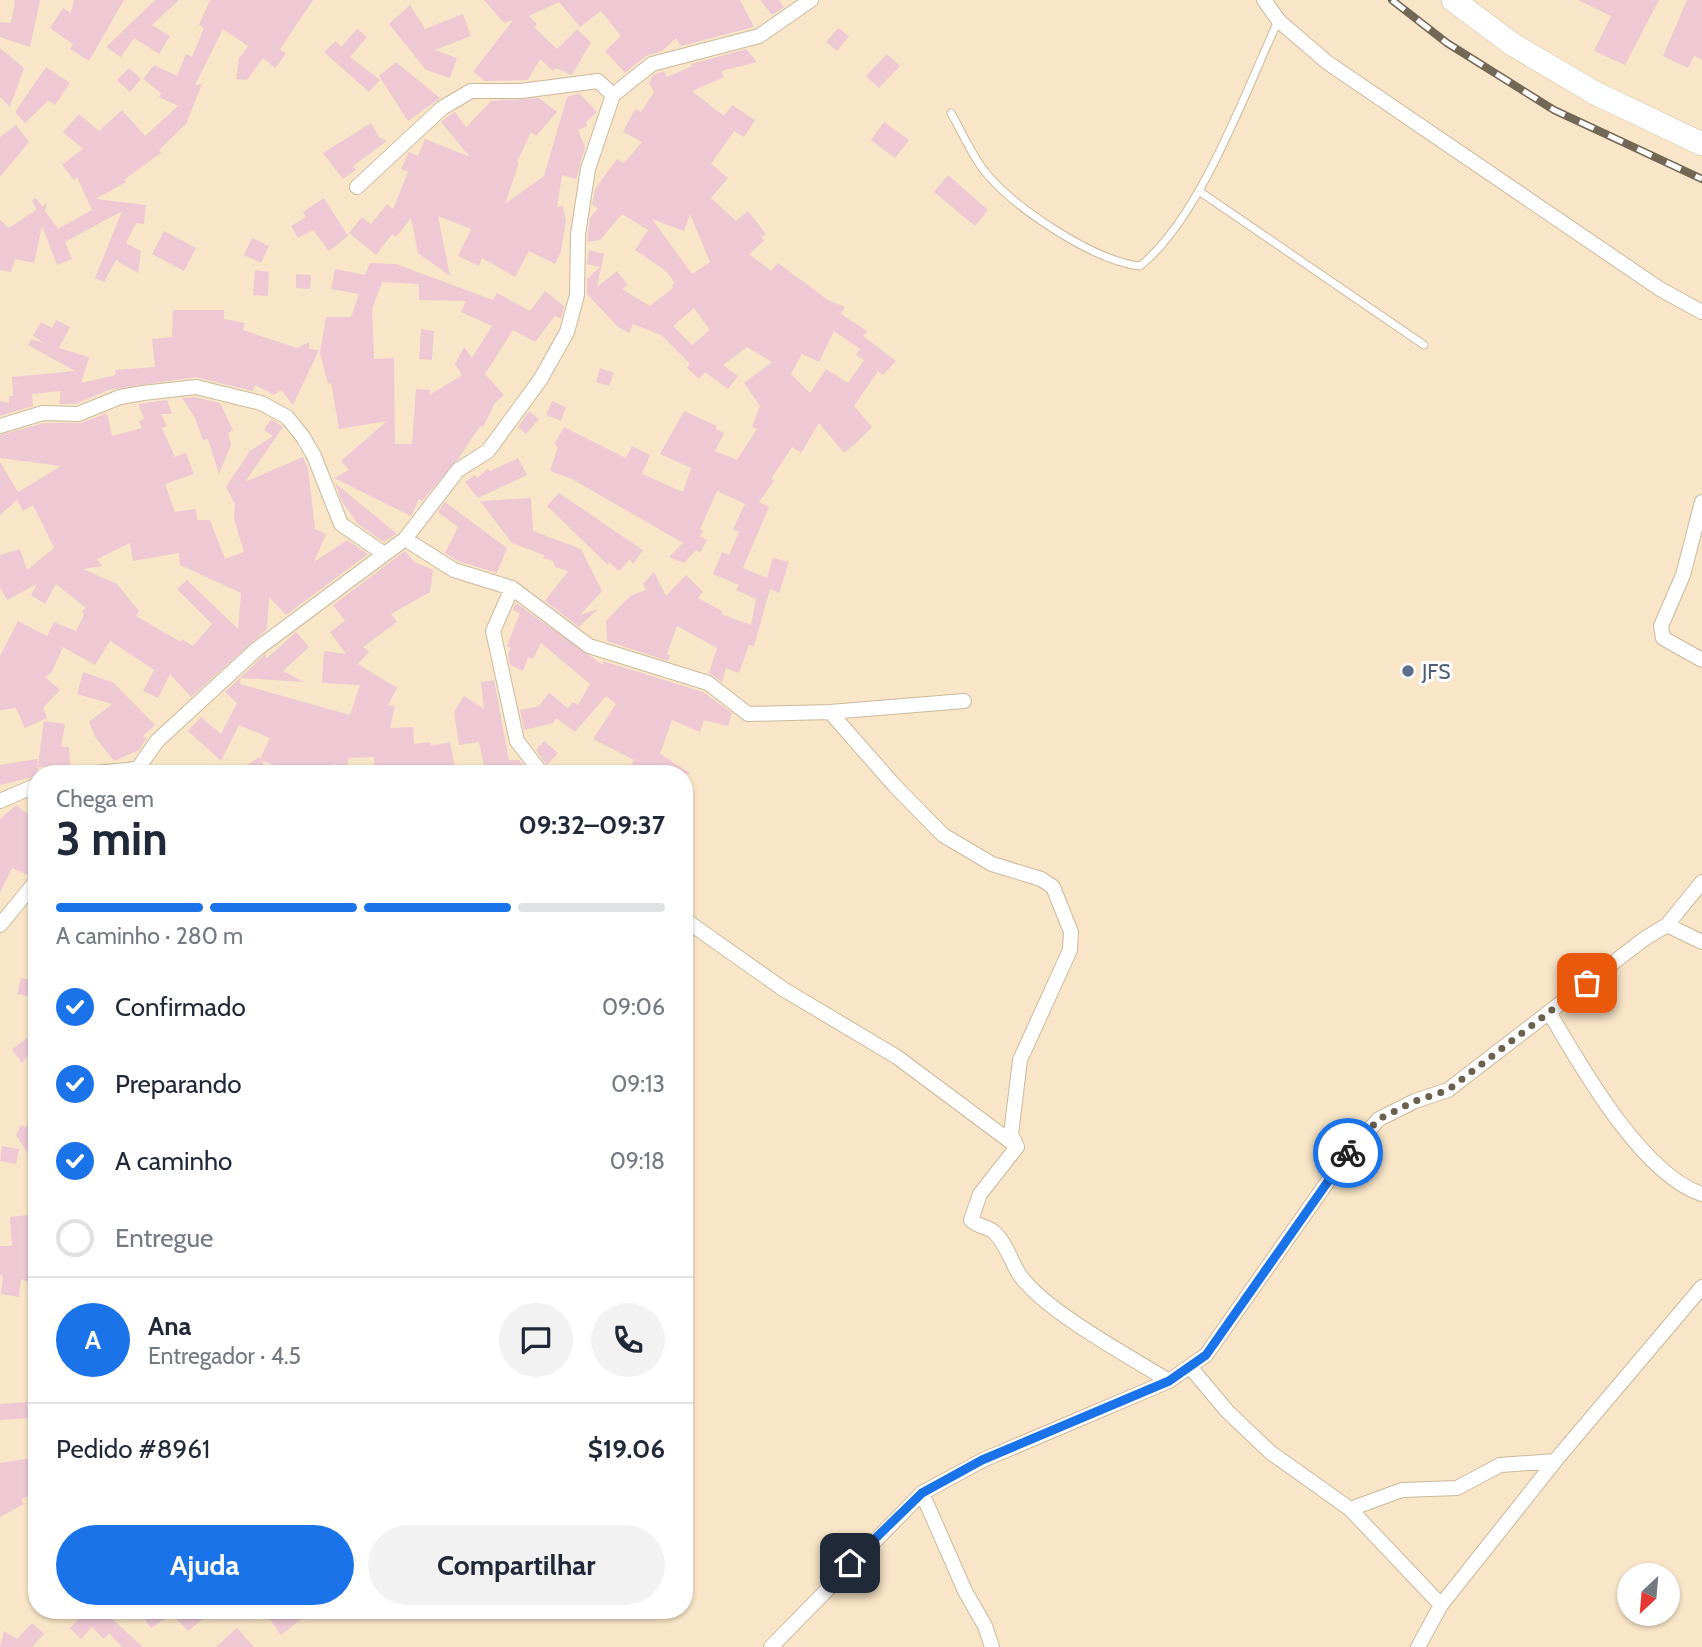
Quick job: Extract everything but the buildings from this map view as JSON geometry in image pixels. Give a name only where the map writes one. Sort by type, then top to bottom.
[{"type":"highway","points":[[1453,0],[1512,44],[1595,93],[1702,144]]},
{"type":"street","points":[[140,765],[158,741],[257,649],[405,539],[458,470],[488,451],[540,380],[567,332],[577,295],[578,233],[588,169],[613,95],[652,64],[759,36],[811,0]]},
{"type":"street","points":[[1264,0],[1279,21],[1328,63],[1660,289],[1702,313]]},
{"type":"street","points":[[357,187],[442,108],[471,91],[521,91],[598,81],[613,95]]},
{"type":"street","points":[[0,426],[43,413],[78,414],[120,397],[196,387],[261,403],[286,417],[303,437],[314,456],[341,524],[383,553]]},
{"type":"street","points":[[1702,502],[1683,575],[1661,626],[1663,638],[1702,660]]},
{"type":"street","points":[[405,539],[454,570],[512,588],[589,646],[708,683],[748,714],[830,712],[964,701]]},
{"type":"street","points":[[512,588],[493,631],[517,741],[535,765]]},
{"type":"street","points":[[830,712],[894,785],[943,835],[992,864],[1041,879],[1053,887],[1066,914],[1072,932],[1070,950],[1020,1060],[1011,1134],[1017,1147]]},
{"type":"street","points":[[0,801],[28,789]]},
{"type":"street","points":[[771,1647],[922,1493],[982,1460],[1169,1381],[1191,1368],[1206,1355],[1348,1154],[1379,1119],[1415,1101],[1448,1090],[1644,939],[1667,925],[1702,882]]},
{"type":"street","points":[[0,925],[28,891]]},
{"type":"street","points":[[693,925],[783,989],[897,1057],[1017,1147]]},
{"type":"street","points":[[1667,925],[1702,942]]},
{"type":"street","points":[[1549,1012],[1591,1083],[1628,1131],[1671,1177],[1702,1194]]},
{"type":"street","points":[[1017,1147],[980,1194],[971,1220],[977,1226],[992,1229],[1002,1241],[1022,1279],[1065,1316],[1169,1381]]},
{"type":"street","points":[[1419,1647],[1441,1605],[1555,1461],[1702,1287]]},
{"type":"street","points":[[1191,1368],[1227,1411],[1270,1452],[1350,1509],[1441,1605]]},
{"type":"street","points":[[1350,1509],[1402,1490],[1457,1488],[1500,1465],[1555,1461]]},
{"type":"street","points":[[922,1493],[965,1591],[985,1626],[992,1647]]},
{"type":"lane","points":[[951,113],[986,173],[1026,208],[1076,242],[1120,264],[1140,266],[1155,254],[1171,235],[1199,191],[1279,21]]},
{"type":"lane","points":[[1199,191],[1423,345]]},
{"type":"railway","points":[[1392,0],[1447,43],[1554,110],[1702,179]]},
{"type":"way so far","points":[[1348,1153],[1379,1119],[1415,1101],[1448,1090],[1587,983]]},
{"type":"place","name":"JFS","points":[[1408,671]]},
{"type":"route","points":[[850,1563],[922,1493],[982,1460],[1169,1381],[1191,1368],[1206,1355],[1348,1153]]}]
